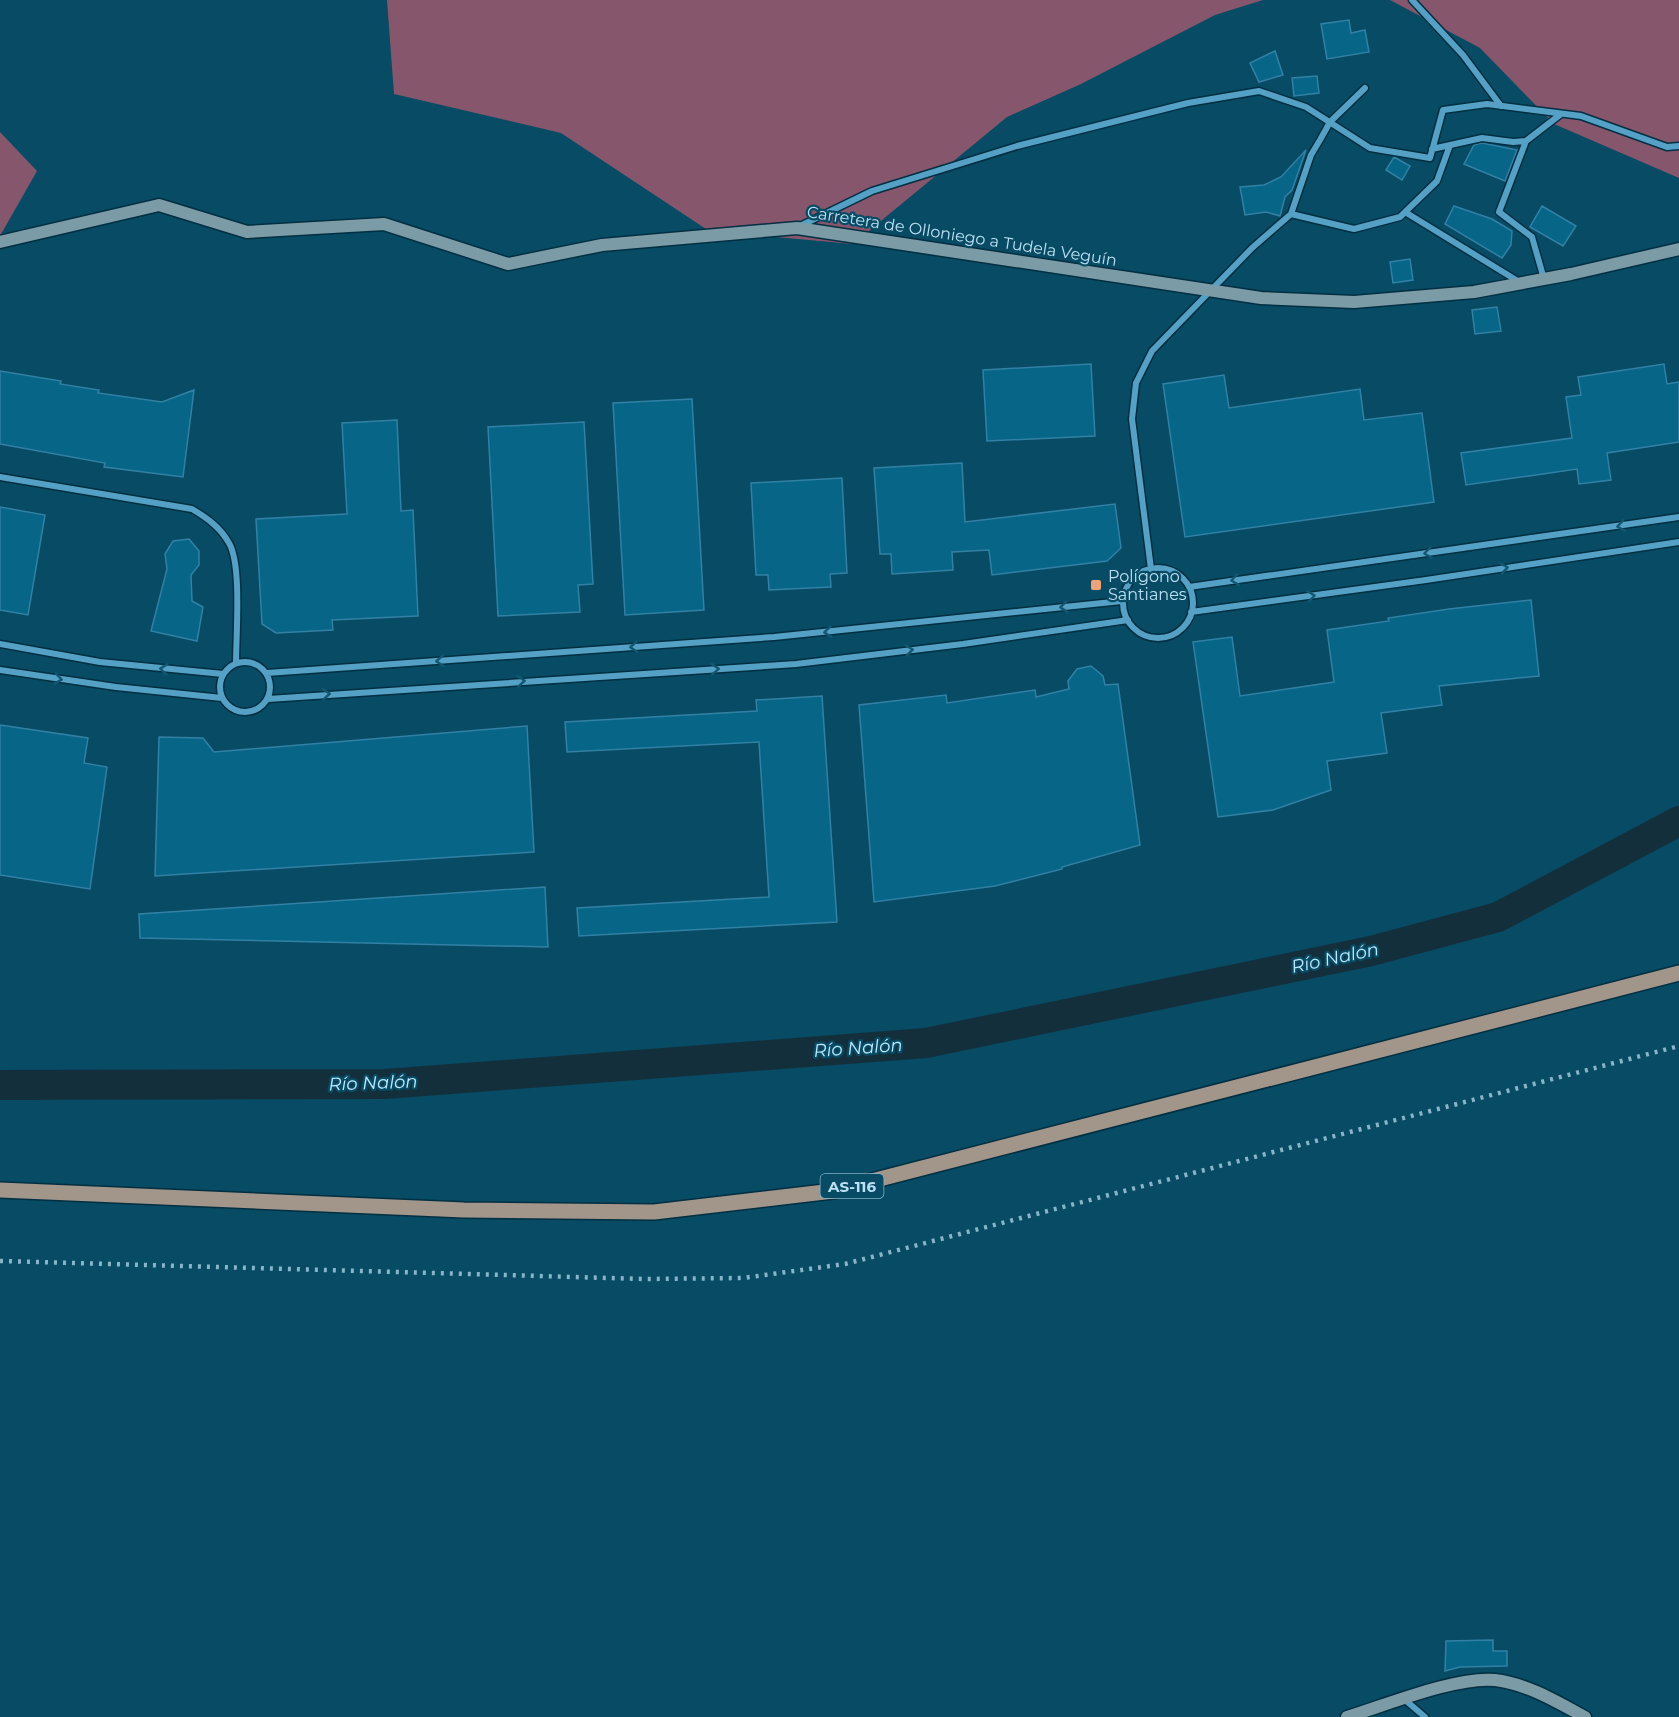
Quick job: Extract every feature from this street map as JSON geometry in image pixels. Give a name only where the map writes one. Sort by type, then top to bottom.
[{"type":"main road","name":"AS-116","points":[[0,1190],[464,1210],[654,1212],[833,1191],[1679,973]]},
{"type":"street","points":[[1412,0],[1463,55],[1501,106]]},
{"type":"street","points":[[1151,569],[1132,419],[1136,383],[1152,351],[1252,248],[1291,214],[1311,155],[1330,122],[1365,88]]},
{"type":"street","points":[[797,228],[872,191],[1017,147],[1188,103],[1259,91],[1306,107],[1370,148],[1430,158],[1443,110],[1487,104],[1581,116],[1667,147],[1679,146]]},
{"type":"street","points":[[1544,279],[1532,237],[1499,212],[1526,141],[1561,114]]},
{"type":"street","points":[[1432,148],[1482,138],[1513,142],[1526,141]]},
{"type":"street","points":[[1291,214],[1354,229],[1400,217],[1437,181],[1450,145]]},
{"type":"street","name":"Carretera de Olloniego a Tudela Veguín","points":[[0,243],[159,205],[247,232],[384,224],[508,264],[602,245],[797,228],[1261,298],[1354,302],[1474,292],[1679,249]]},
{"type":"street","points":[[1405,212],[1521,283]]},
{"type":"street","points":[[0,477],[192,508],[214,523],[230,545],[236,572],[236,663]]},
{"type":"street","points":[[1189,587],[1679,517]]},
{"type":"street","points":[[1191,612],[1679,542]]},
{"type":"street","points":[[1163,568],[1175,573],[1189,587],[1192,606],[1183,628],[1166,638],[1154,639],[1137,632],[1129,624],[1122,601],[1125,589],[1132,578],[1140,573],[1163,568]]},
{"type":"street","points":[[267,673],[774,637],[1122,601]]},
{"type":"street","points":[[268,699],[796,664],[1128,620]]},
{"type":"street","points":[[0,644],[99,662],[223,674]]},
{"type":"street","points":[[253,662],[267,673],[271,690],[268,699],[261,707],[244,713],[234,710],[222,698],[219,689],[223,674],[236,663],[253,662]]},
{"type":"street","points":[[0,670],[116,687],[222,698]]},
{"type":"street","points":[[1347,1717],[1450,1685],[1496,1680],[1540,1692],[1585,1717]]},
{"type":"street","points":[[1404,1700],[1425,1717]]},
{"type":"shaded area","points":[[387,0],[1263,0],[1215,15],[1081,84],[1007,117],[853,244],[709,231],[561,133],[394,94]]},
{"type":"shaded area","points":[[1390,0],[1679,0],[1679,178],[1554,124],[1480,48]]},
{"type":"shaded area","points":[[0,132],[37,171],[0,236]]},
{"type":"building","points":[[1349,20],[1351,33],[1365,30],[1369,52],[1327,59],[1321,24]]},
{"type":"building","points":[[1275,51],[1283,75],[1259,82],[1250,63]]},
{"type":"building","points":[[1317,76],[1319,93],[1294,96],[1292,78]]},
{"type":"building","points":[[1482,143],[1517,150],[1505,181],[1464,164],[1474,145]]},
{"type":"building","points":[[1306,150],[1292,190],[1285,197],[1280,216],[1266,212],[1245,215],[1240,187],[1264,185],[1281,177]]},
{"type":"building","points":[[1394,157],[1410,166],[1402,180],[1386,170]]},
{"type":"building","points":[[1454,206],[1492,219],[1512,231],[1511,245],[1502,258],[1445,224]]},
{"type":"building","points":[[1542,206],[1576,226],[1563,246],[1530,227]]},
{"type":"building","points":[[1410,259],[1413,280],[1393,283],[1390,262]]},
{"type":"building","points":[[1497,307],[1501,331],[1475,334],[1472,310]]},
{"type":"building","points":[[1091,364],[1095,436],[987,441],[983,370]]},
{"type":"building","points":[[1664,364],[1667,384],[1679,382],[1679,442],[1607,453],[1611,480],[1579,484],[1577,469],[1466,485],[1461,453],[1572,438],[1566,397],[1581,395],[1578,377]]},
{"type":"building","points":[[0,371],[61,381],[60,384],[99,390],[98,393],[162,402],[194,390],[183,477],[104,467],[105,463],[0,444]]},
{"type":"building","points":[[1224,375],[1229,408],[1360,389],[1364,420],[1422,413],[1434,502],[1185,537],[1163,384]]},
{"type":"building","points":[[692,399],[704,610],[625,615],[613,403]]},
{"type":"building","points":[[397,420],[401,511],[413,510],[418,616],[332,620],[333,630],[276,633],[262,624],[256,519],[347,514],[342,423]]},
{"type":"building","points":[[584,422],[593,584],[578,585],[580,612],[498,616],[488,427]]},
{"type":"building","points":[[962,463],[965,522],[1115,504],[1121,548],[1107,561],[992,575],[989,550],[952,552],[953,570],[892,574],[891,554],[880,554],[874,468]]},
{"type":"building","points":[[842,478],[847,573],[830,574],[831,587],[769,590],[768,575],[756,575],[751,483]]},
{"type":"building","points":[[0,507],[45,515],[28,615],[0,610]]},
{"type":"building","points":[[189,539],[199,551],[199,565],[191,575],[192,601],[203,607],[197,641],[151,631],[167,569],[165,554],[173,541]]},
{"type":"building","points":[[1531,600],[1539,676],[1439,686],[1442,705],[1381,713],[1387,753],[1327,761],[1331,790],[1273,810],[1218,817],[1193,642],[1232,637],[1240,696],[1334,682],[1327,630],[1449,609]]},
{"type":"building","points":[[1091,666],[1103,676],[1105,685],[1118,684],[1140,845],[1062,867],[1062,869],[995,886],[874,902],[859,705],[946,695],[947,703],[1035,690],[1036,697],[1069,689],[1068,681],[1077,669]]},
{"type":"building","points":[[822,696],[837,922],[579,936],[577,908],[769,897],[759,742],[567,752],[565,722],[757,711],[756,700]]},
{"type":"building","points":[[0,725],[88,738],[84,763],[107,767],[90,889],[0,875]]},
{"type":"building","points":[[527,726],[534,852],[155,876],[159,737],[203,738],[214,752]]},
{"type":"building","points":[[545,887],[548,947],[140,938],[139,914]]},
{"type":"building","points":[[1493,1640],[1493,1651],[1507,1651],[1507,1666],[1460,1667],[1445,1671],[1446,1641]]},
{"type":"waterway","name":"Río Nalón","points":[[0,1085],[385,1084],[926,1043],[1371,951],[1498,917],[1679,821]]},
{"type":"railway","points":[[0,1261],[646,1279],[743,1278],[845,1264],[1679,1046]]},
{"type":"place","name":"Polígono Santianes","points":[[1096,585]]}]
